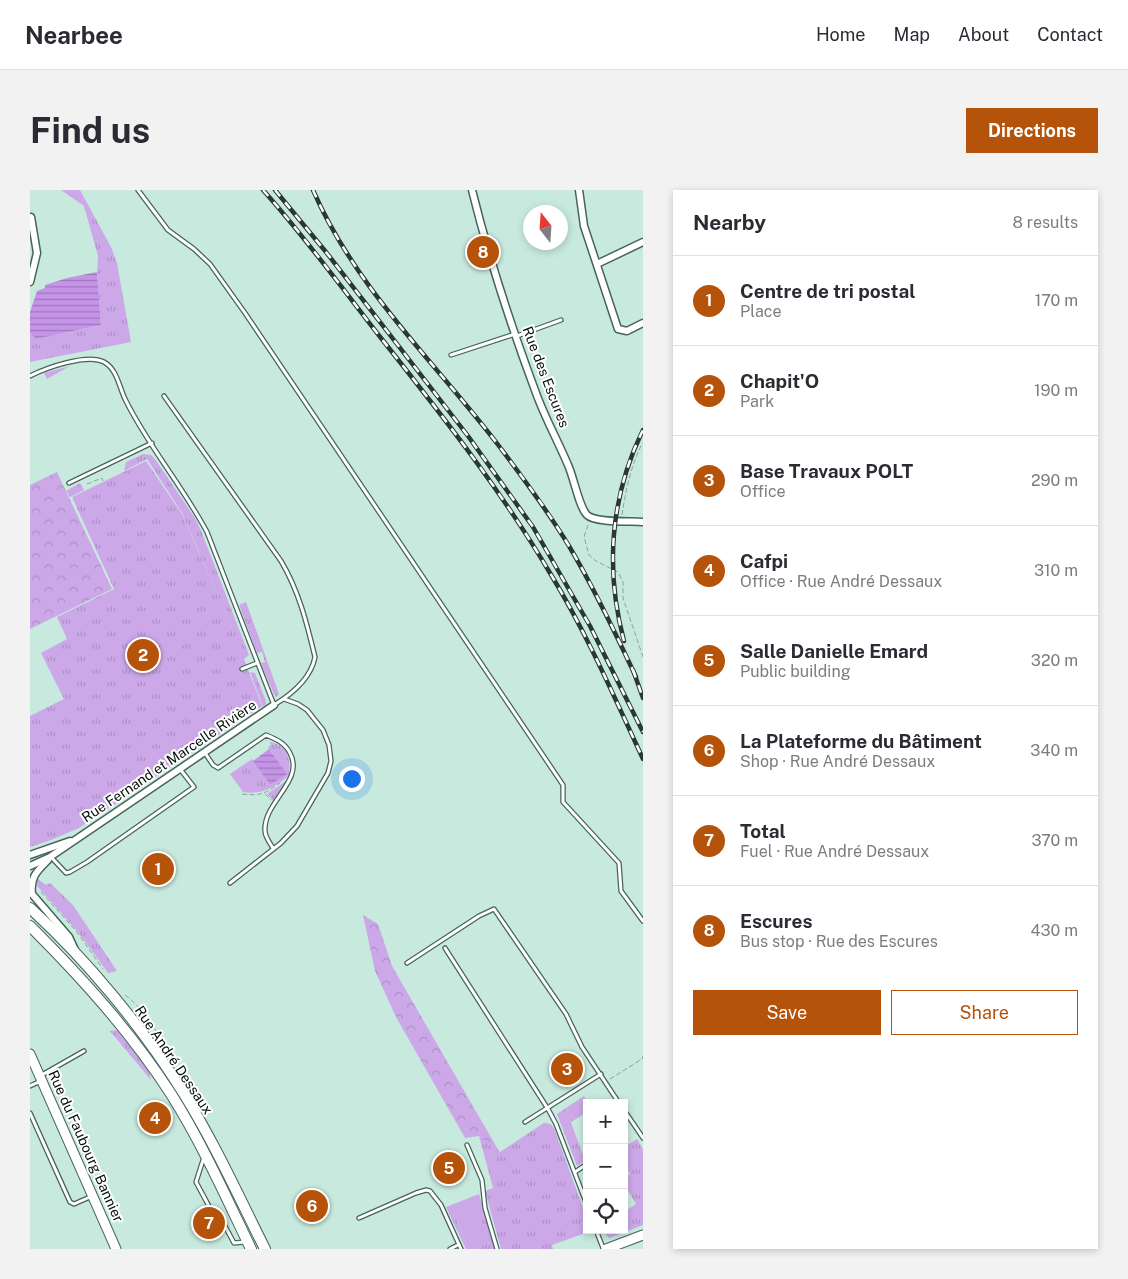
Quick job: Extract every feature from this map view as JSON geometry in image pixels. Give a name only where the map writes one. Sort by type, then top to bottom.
[{"type":"main road","name":"Rue André Dessaux","points":[[30,908],[80,958],[130,1017],[184,1094],[218,1155],[265,1249]]},
{"type":"main road","name":"Rue André Dessaux","points":[[30,926],[81,977],[151,1065],[181,1111],[205,1154],[250,1246]]},
{"type":"main road","name":"Rue du Faubourg Bannier","points":[[30,1054],[116,1249]]},
{"type":"main road","points":[[605,1249],[643,1235]]},
{"type":"street","name":"Rue des Escures","points":[[473,190],[488,254],[536,394],[569,468],[582,506],[586,514],[592,518]]},
{"type":"street","points":[[580,190],[584,226],[618,329],[626,331],[643,323]]},
{"type":"street","points":[[30,217],[37,253],[30,282]]},
{"type":"street","points":[[597,264],[643,242]]},
{"type":"street","points":[[592,518],[643,522]]},
{"type":"street","name":"Rue Fernand et Marcelle Rivière","points":[[30,866],[50,857],[274,705]]},
{"type":"street","name":"Rue Fernand et Marcelle Rivière","points":[[30,855],[78,838]]},
{"type":"street","points":[[50,857],[34,873],[31,878],[30,888],[32,894],[69,937],[80,958]]},
{"type":"lane","points":[[138,190],[168,230],[194,249],[210,264],[245,313],[563,785],[563,802],[619,863],[621,891],[643,921]]},
{"type":"lane","points":[[451,355],[561,320]]},
{"type":"lane","points":[[30,376],[50,367],[90,358],[103,362],[113,371],[126,401],[196,511],[207,532],[274,705],[302,684],[314,664],[315,657],[304,610],[290,576],[164,396]]},
{"type":"lane","points":[[69,483],[152,443]]},
{"type":"lane","points":[[242,668],[257,663]]},
{"type":"lane","points":[[230,883],[281,843],[297,826],[328,773],[331,761],[329,745],[322,730],[316,720],[298,704],[284,699]]},
{"type":"lane","points":[[204,753],[213,765],[218,768],[266,735],[281,742],[288,750],[293,761],[294,770],[266,819],[264,832],[273,848]]},
{"type":"lane","points":[[50,857],[66,873],[87,862],[194,786],[180,769]]},
{"type":"lane","points":[[266,837],[271,832]]},
{"type":"lane","points":[[407,963],[479,916],[494,909],[566,1014],[582,1046],[617,1099]]},
{"type":"lane","points":[[445,948],[548,1108],[583,1194]]},
{"type":"lane","points":[[30,1086],[84,1052]]},
{"type":"lane","points":[[525,1122],[601,1074]]},
{"type":"lane","points":[[30,1113],[70,1202],[74,1204],[93,1196]]},
{"type":"lane","points":[[628,1116],[643,1138]]},
{"type":"lane","points":[[467,1145],[482,1180],[485,1208],[497,1249]]},
{"type":"lane","points":[[205,1154],[196,1182],[211,1210],[219,1215],[234,1244],[250,1246]]},
{"type":"lane","points":[[574,1172],[583,1166]]},
{"type":"lane","points":[[359,1218],[416,1193],[430,1191],[441,1205],[459,1247],[450,1249]]},
{"type":"lane","points":[[598,1234],[605,1249]]},
{"type":"path","points":[[622,516],[626,483],[643,442]]},
{"type":"path","points":[[87,484],[102,478],[103,481]]},
{"type":"path","points":[[592,518],[588,523],[584,537],[589,554],[596,561],[618,572],[623,582],[624,598],[643,657]]},
{"type":"path","points":[[242,794],[256,796],[264,794],[292,774]]},
{"type":"path","points":[[264,794],[274,804]]},
{"type":"path","points":[[605,1082],[642,1059],[643,1056]]},
{"type":"green space","points":[[61,190],[80,190],[111,247],[117,263],[131,342],[30,362],[30,333],[36,339],[101,325],[97,273],[98,256],[84,206]]},
{"type":"green space","points":[[70,366],[47,379],[44,373]]},
{"type":"green space","points":[[143,454],[151,455],[155,459],[195,518],[249,655],[244,659],[262,706],[79,828],[30,847],[30,716],[64,699],[41,653],[67,639],[57,617],[114,589],[72,497],[146,461],[182,514],[242,651],[182,513],[147,459],[124,471],[126,462]]},
{"type":"green space","points":[[57,472],[112,589],[30,629],[30,485]]},
{"type":"green space","points":[[80,483],[84,490],[70,497],[66,491]]},
{"type":"green space","points":[[246,602],[279,694],[276,697],[261,663],[265,662],[262,652],[257,653],[239,605]]},
{"type":"green space","points":[[250,672],[255,673],[266,701],[263,707]]},
{"type":"green space","points":[[270,742],[280,746],[287,753],[289,775],[268,789],[250,793],[243,792],[230,774],[252,759],[270,785],[286,774],[268,747],[271,745]]},
{"type":"green space","points":[[286,781],[273,801],[267,794]]},
{"type":"green space","points":[[38,879],[46,885],[50,883],[73,905],[117,971],[108,973],[78,932],[37,886]]},
{"type":"green space","points":[[363,915],[378,924],[392,966],[500,1153],[479,1136],[465,1138],[396,1017],[375,971]]},
{"type":"green space","points":[[117,1030],[149,1071],[151,1080],[110,1031]]},
{"type":"green space","points":[[584,1096],[586,1099],[583,1099],[583,1114],[571,1122],[583,1155],[583,1162],[577,1166],[557,1114]]},
{"type":"green space","points":[[544,1123],[550,1124],[554,1128],[583,1208],[583,1234],[552,1245],[553,1249],[501,1249],[485,1191],[493,1188],[479,1136],[500,1152]]},
{"type":"green space","points":[[637,1139],[643,1149],[643,1225],[628,1231],[628,1209],[636,1204],[628,1191],[628,1175],[630,1174],[628,1171],[628,1145]]},
{"type":"green space","points":[[479,1194],[495,1249],[474,1249],[490,1243],[452,1208],[468,1249],[466,1249],[446,1207]]},
{"type":"green space","points":[[474,1200],[490,1243],[474,1249],[468,1249],[452,1208]]},
{"type":"green space","points":[[606,1234],[619,1234],[609,1238]]},
{"type":"shaded area","points":[[97,272],[101,325],[36,339],[30,333],[30,312],[37,291],[45,288],[45,285],[67,278]]},
{"type":"shaded area","points":[[269,749],[287,774],[270,785],[253,761]]},
{"type":"railway","points":[[263,190],[309,244],[491,482],[531,542],[576,618],[643,759]]},
{"type":"railway","points":[[275,190],[326,252],[468,436],[533,527],[590,626],[643,732]]},
{"type":"railway","points":[[313,190],[351,260],[374,292],[398,324],[499,446],[553,520],[587,578],[636,677]]},
{"type":"railway","points":[[624,641],[614,588],[614,534],[617,507],[623,481],[643,430]]},
{"type":"railway","points":[[633,670],[643,698]]},
{"type":"place","name":"Escures","points":[[483,252]]},
{"type":"place","name":"Chapit'O","points":[[143,655]]},
{"type":"place","name":"Centre de tri postal","points":[[158,869]]},
{"type":"place","name":"Base Travaux POLT","points":[[567,1069]]},
{"type":"place","name":"Cafpi","points":[[155,1118]]},
{"type":"place","name":"Salle Danielle Emard","points":[[449,1168]]},
{"type":"place","name":"La Plateforme du Bâtiment","points":[[312,1206]]},
{"type":"place","name":"Total","points":[[209,1223]]}]
